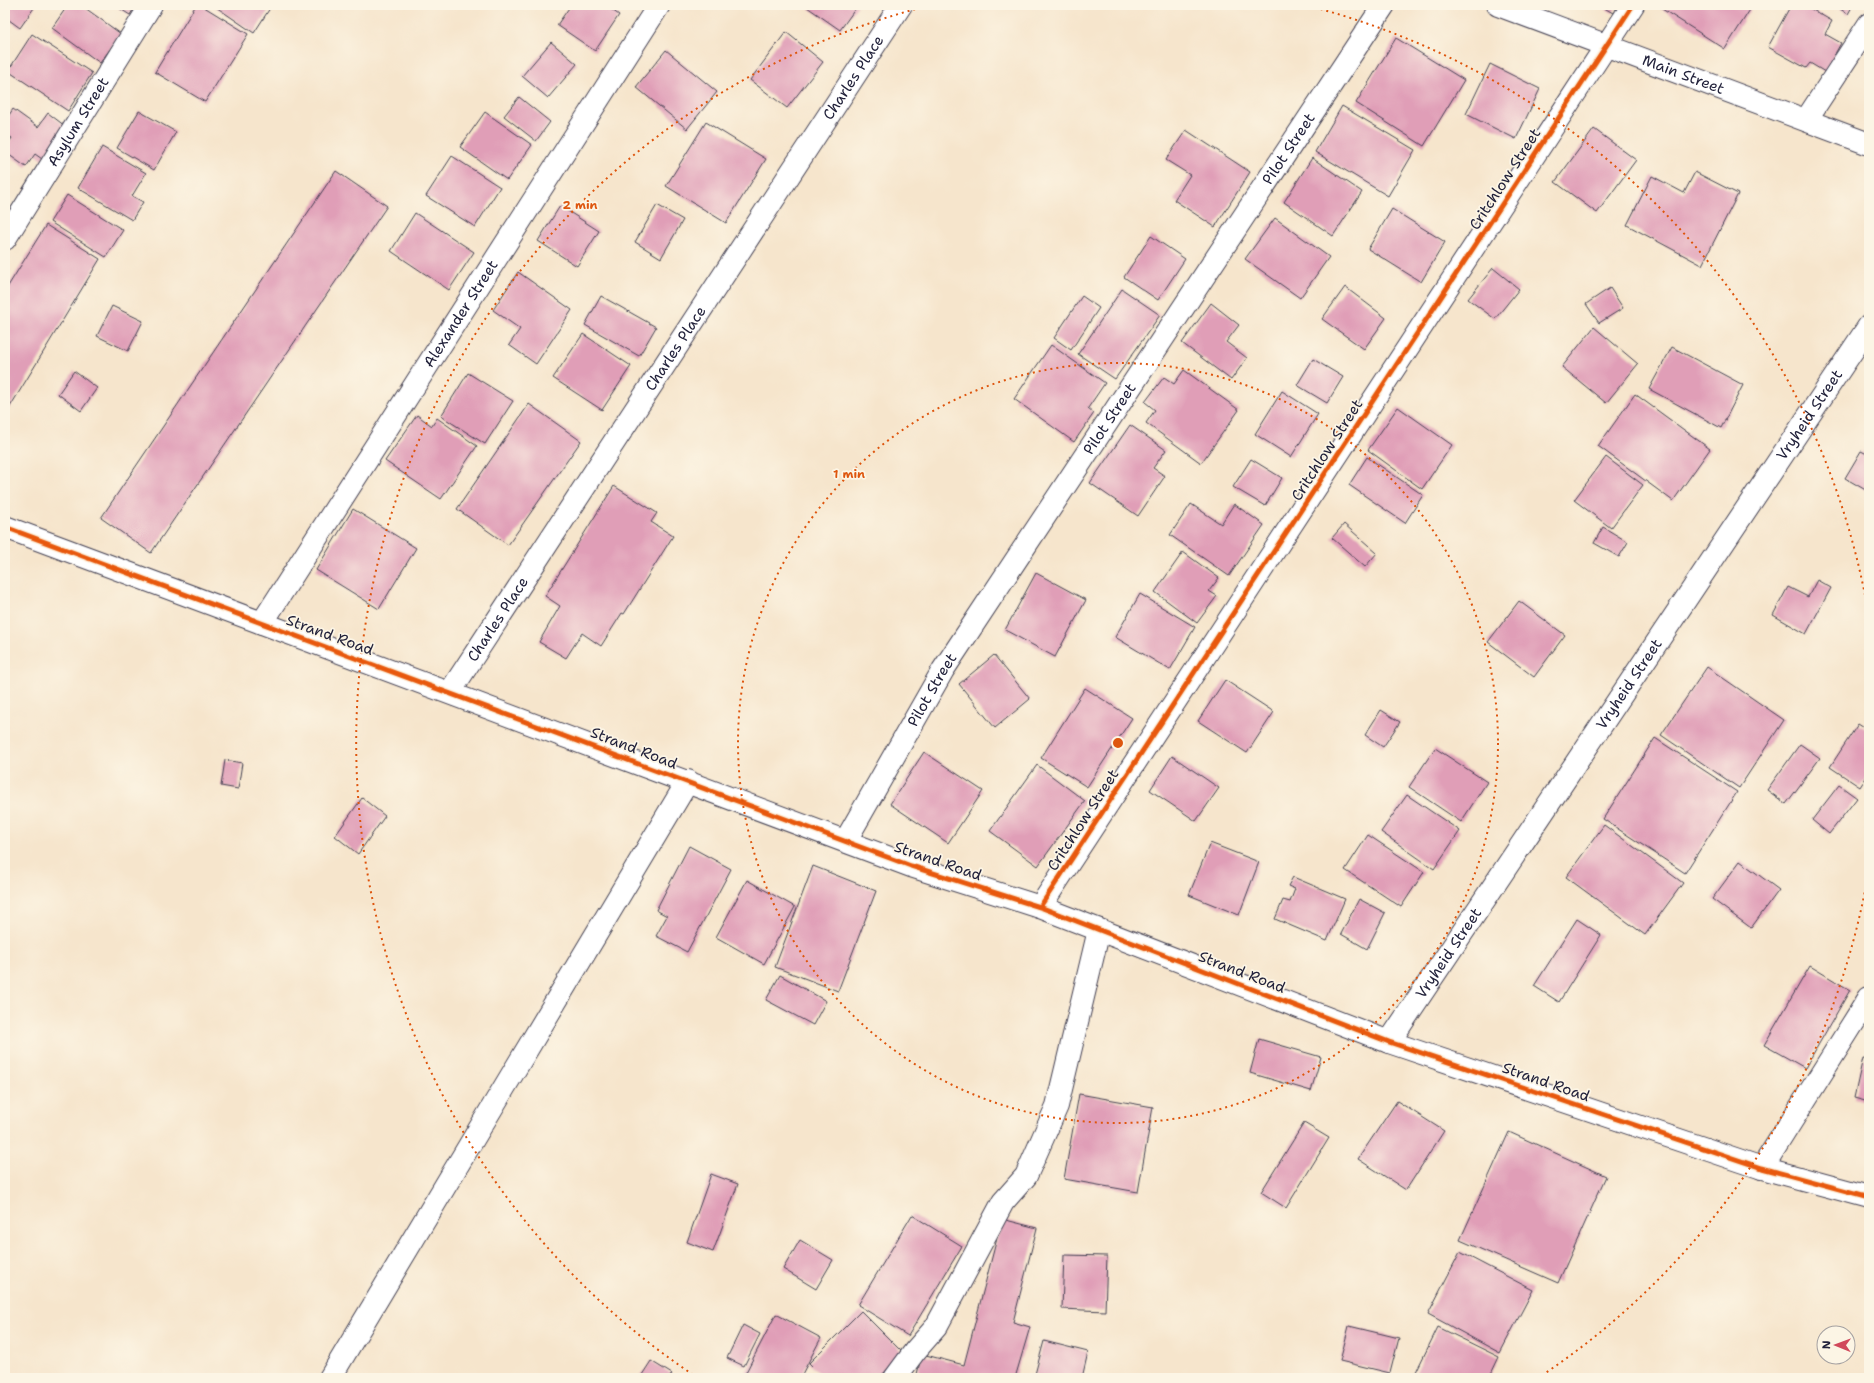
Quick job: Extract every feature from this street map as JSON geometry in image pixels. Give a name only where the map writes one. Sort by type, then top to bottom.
[{"type":"street","name":"Asylum Street","points":[[5,239],[151,5]]},
{"type":"street","name":"Alexander Street","points":[[262,622],[659,5]]},
{"type":"street","name":"Charles Place","points":[[450,692],[901,5]]},
{"type":"street","name":"Pilot Street","points":[[846,840],[943,670],[1384,5]]},
{"type":"street","name":"Main Street","points":[[1498,5],[1869,144]]},
{"type":"street","name":"Critchlow Street","points":[[1040,907],[1633,5]]},
{"type":"street","points":[[1806,120],[1869,24]]},
{"type":"street","name":"Vryheid Street","points":[[1389,1042],[1869,326]]},
{"type":"street","name":"Strand Road","points":[[5,527],[846,840],[911,866],[1040,907],[1389,1042],[1762,1168],[1869,1197]]},
{"type":"street","points":[[330,1378],[688,782]]},
{"type":"street","points":[[895,1378],[915,1351],[936,1327],[1003,1202],[1026,1176],[1057,1106],[1099,930]]},
{"type":"street","points":[[1762,1168],[1869,998]]},
{"type":"building","points":[[5,5],[36,5],[20,28],[5,17]]},
{"type":"building","points":[[68,5],[81,5],[121,34],[100,63],[52,28]]},
{"type":"building","points":[[114,5],[136,5],[130,15]]},
{"type":"building","points":[[196,5],[201,5],[248,34],[205,102],[155,72]]},
{"type":"building","points":[[213,5],[272,5],[254,33]]},
{"type":"building","points":[[571,5],[605,5],[619,15],[595,51],[557,25]]},
{"type":"building","points":[[809,5],[858,5],[840,30],[807,7]]},
{"type":"building","points":[[1599,5],[1617,5],[1613,13]]},
{"type":"building","points":[[1665,5],[1753,5],[1725,49],[1662,9]]},
{"type":"building","points":[[1791,5],[1804,5],[1832,21],[1825,34],[1841,43],[1825,72],[1810,63],[1806,68],[1768,47]]},
{"type":"building","points":[[1834,5],[1853,5],[1848,14]]},
{"type":"building","points":[[786,32],[823,62],[787,108],[750,80]]},
{"type":"building","points":[[32,34],[92,73],[68,111],[8,71]]},
{"type":"building","points":[[1396,38],[1464,80],[1424,146],[1356,103]]},
{"type":"building","points":[[551,42],[577,64],[548,98],[522,76]]},
{"type":"building","points":[[666,50],[717,92],[687,129],[636,87]]},
{"type":"building","points":[[1490,64],[1540,89],[1516,139],[1466,114]]},
{"type":"building","points":[[519,97],[550,122],[536,141],[504,116]]},
{"type":"building","points":[[1342,106],[1415,150],[1388,196],[1315,152]]},
{"type":"building","points":[[13,109],[38,127],[48,113],[65,126],[42,159],[35,154],[26,167],[5,152],[5,148],[12,138],[5,133],[5,121]]},
{"type":"building","points":[[139,111],[176,132],[154,170],[117,148]]},
{"type":"building","points":[[485,112],[532,145],[507,180],[460,147]]},
{"type":"building","points":[[706,122],[766,159],[726,223],[666,186]]},
{"type":"building","points":[[1594,129],[1636,160],[1597,213],[1555,182]]},
{"type":"building","points":[[1186,130],[1250,172],[1215,227],[1174,200],[1190,175],[1166,160]]},
{"type":"building","points":[[102,147],[146,173],[132,196],[143,202],[132,220],[78,188]]},
{"type":"building","points":[[452,156],[500,187],[475,227],[426,196]]},
{"type":"building","points":[[1312,158],[1362,192],[1333,236],[1284,202]]},
{"type":"building","points":[[336,171],[387,206],[151,553],[101,518]]},
{"type":"building","points":[[1695,172],[1738,194],[1702,265],[1627,225],[1652,176],[1684,193]]},
{"type":"building","points":[[67,195],[123,230],[106,257],[50,222]]},
{"type":"building","points":[[657,205],[683,220],[661,258],[635,242]]},
{"type":"building","points":[[560,206],[599,231],[577,266],[538,241]]},
{"type":"building","points":[[1392,209],[1445,242],[1421,282],[1368,249]]},
{"type":"building","points":[[415,213],[474,252],[449,290],[391,251]]},
{"type":"building","points":[[1275,218],[1329,257],[1300,298],[1245,259]]},
{"type":"building","points":[[46,225],[100,259],[5,415],[5,291]]},
{"type":"building","points":[[1151,236],[1185,259],[1158,300],[1124,277]]},
{"type":"building","points":[[1493,268],[1519,289],[1495,319],[1468,299]]},
{"type":"building","points":[[518,272],[572,310],[536,364],[509,345],[520,329],[493,310]]},
{"type":"building","points":[[1345,287],[1386,318],[1364,349],[1322,319]]},
{"type":"building","points":[[1610,288],[1623,308],[1599,323],[1586,304]]},
{"type":"building","points":[[1122,289],[1160,315],[1115,379],[1078,354]]},
{"type":"building","points":[[601,296],[656,327],[639,356],[585,325]]},
{"type":"building","points":[[1082,296],[1099,308],[1071,350],[1054,338]]},
{"type":"building","points":[[1211,303],[1239,325],[1226,342],[1247,358],[1231,380],[1182,343]]},
{"type":"building","points":[[112,306],[143,321],[128,351],[97,336]]},
{"type":"building","points":[[1594,327],[1638,364],[1606,403],[1562,367]]},
{"type":"building","points":[[583,334],[631,366],[602,410],[553,378]]},
{"type":"building","points":[[1051,345],[1105,383],[1088,408],[1094,413],[1074,442],[1014,399]]},
{"type":"building","points":[[1672,347],[1743,385],[1721,428],[1649,389]]},
{"type":"building","points":[[1313,359],[1343,377],[1327,403],[1297,385]]},
{"type":"building","points":[[1184,370],[1239,410],[1201,463],[1146,423],[1155,410],[1145,402],[1164,377],[1174,384]]},
{"type":"building","points":[[74,371],[97,388],[81,411],[58,394]]},
{"type":"building","points":[[468,373],[513,401],[485,444],[441,416]]},
{"type":"building","points":[[1282,391],[1318,414],[1291,457],[1255,434]]},
{"type":"building","points":[[1635,394],[1710,449],[1673,501],[1598,446]]},
{"type":"building","points":[[529,404],[581,441],[508,545],[457,509]]},
{"type":"building","points":[[1398,407],[1452,445],[1422,489],[1368,450]]},
{"type":"building","points":[[417,415],[432,426],[437,418],[477,446],[441,499],[385,461]]},
{"type":"building","points":[[1130,425],[1166,450],[1153,468],[1165,476],[1138,516],[1090,483]]},
{"type":"building","points":[[1861,451],[1869,455],[1869,492],[1845,478]]},
{"type":"building","points":[[1367,457],[1423,495],[1405,523],[1349,485]]},
{"type":"building","points":[[1606,457],[1643,485],[1611,528],[1574,500]]},
{"type":"building","points":[[1251,459],[1282,478],[1265,506],[1233,487]]},
{"type":"building","points":[[614,486],[657,513],[651,522],[673,536],[624,614],[622,613],[601,646],[582,633],[566,658],[539,642],[560,606],[545,596]]},
{"type":"building","points":[[1191,504],[1221,524],[1234,504],[1264,525],[1229,576],[1170,535]]},
{"type":"building","points":[[353,509],[416,548],[379,609],[316,570]]},
{"type":"building","points":[[1344,524],[1377,553],[1365,567],[1332,538]]},
{"type":"building","points":[[1603,527],[1628,542],[1619,557],[1594,543]]},
{"type":"building","points":[[1183,552],[1219,578],[1209,591],[1217,596],[1197,623],[1155,592]]},
{"type":"building","points":[[1036,573],[1086,600],[1055,657],[1005,630]]},
{"type":"building","points":[[1817,580],[1831,588],[1806,634],[1773,615],[1788,587],[1808,597]]},
{"type":"building","points":[[1140,594],[1195,627],[1170,670],[1115,637]]},
{"type":"building","points":[[1519,601],[1565,635],[1534,677],[1488,642]]},
{"type":"building","points":[[994,655],[1030,699],[995,728],[959,684]]},
{"type":"building","points":[[1707,667],[1784,720],[1739,788],[1661,735]]},
{"type":"building","points":[[1225,680],[1274,712],[1247,753],[1198,721]]},
{"type":"building","points":[[1085,688],[1132,718],[1087,787],[1041,758]]},
{"type":"building","points":[[1381,710],[1400,722],[1383,747],[1365,735]]},
{"type":"building","points":[[1858,724],[1869,731],[1869,773],[1860,787],[1830,767]]},
{"type":"building","points":[[1655,738],[1737,792],[1685,873],[1603,819]]},
{"type":"building","points":[[1800,744],[1820,758],[1786,804],[1767,790]]},
{"type":"building","points":[[1435,748],[1487,782],[1461,822],[1409,787]]},
{"type":"building","points":[[924,752],[983,791],[948,843],[890,804]]},
{"type":"building","points":[[1172,756],[1219,788],[1196,821],[1150,790]]},
{"type":"building","points":[[225,760],[242,763],[238,789],[221,786]]},
{"type":"building","points":[[1037,765],[1085,801],[1038,866],[990,831]]},
{"type":"building","points":[[1839,785],[1857,798],[1829,834],[1812,820]]},
{"type":"building","points":[[1407,795],[1460,831],[1434,869],[1381,832]]},
{"type":"building","points":[[362,798],[385,816],[358,854],[335,836]]},
{"type":"building","points":[[1604,825],[1683,883],[1645,935],[1566,877]]},
{"type":"building","points":[[1368,835],[1424,872],[1401,907],[1345,870]]},
{"type":"building","points":[[1210,843],[1259,862],[1239,915],[1189,895]]},
{"type":"building","points":[[689,846],[731,869],[687,952],[656,936],[667,916],[656,910]]},
{"type":"building","points":[[1740,861],[1779,890],[1751,928],[1712,899]]},
{"type":"building","points":[[813,866],[876,891],[838,991],[775,967]]},
{"type":"building","points":[[1293,877],[1345,899],[1327,941],[1275,919],[1283,900],[1290,902],[1295,889],[1288,886]]},
{"type":"building","points":[[747,880],[795,907],[764,964],[716,937]]},
{"type":"building","points":[[1359,899],[1385,913],[1367,949],[1341,934]]},
{"type":"building","points":[[1577,919],[1601,935],[1559,1002],[1534,986]]},
{"type":"building","points":[[1810,966],[1850,990],[1805,1068],[1764,1045]]},
{"type":"building","points":[[780,975],[826,1001],[813,1025],[766,1000]]},
{"type":"building","points":[[1259,1039],[1321,1057],[1311,1091],[1250,1073]]},
{"type":"building","points":[[1863,1058],[1869,1059],[1869,1102],[1854,1098]]},
{"type":"building","points":[[1079,1094],[1153,1107],[1138,1192],[1064,1179]]},
{"type":"building","points":[[1397,1101],[1444,1131],[1406,1190],[1358,1159]]},
{"type":"building","points":[[1304,1123],[1329,1138],[1286,1208],[1261,1192]]},
{"type":"building","points":[[1509,1132],[1606,1176],[1558,1283],[1460,1240]]},
{"type":"building","points":[[711,1174],[738,1184],[713,1252],[687,1242]]},
{"type":"building","points":[[912,1215],[962,1246],[908,1336],[858,1305]]},
{"type":"building","points":[[1002,1219],[1037,1228],[1013,1322],[1030,1327],[1015,1378],[916,1378],[922,1354],[964,1365]]},
{"type":"building","points":[[800,1240],[833,1260],[816,1289],[783,1269]]},
{"type":"building","points":[[1460,1252],[1533,1290],[1500,1353],[1428,1314]]},
{"type":"building","points":[[1064,1255],[1107,1256],[1105,1311],[1062,1309]]},
{"type":"building","points":[[861,1311],[903,1353],[879,1378],[824,1378],[809,1363]]},
{"type":"building","points":[[776,1314],[821,1338],[800,1378],[743,1378]]},
{"type":"building","points":[[743,1325],[760,1334],[744,1366],[727,1358]]},
{"type":"building","points":[[1349,1326],[1399,1338],[1390,1373],[1340,1361]]},
{"type":"building","points":[[1438,1327],[1499,1357],[1489,1378],[1413,1378]]},
{"type":"building","points":[[1044,1341],[1088,1352],[1082,1378],[1034,1378]]},
{"type":"building","points":[[651,1361],[672,1374],[669,1378],[640,1378]]},
{"type":"cycle path","points":[[1040,907],[1633,5]]},
{"type":"cycle path","points":[[5,527],[911,866],[1040,907],[1389,1042],[1762,1168],[1869,1197]]}]
